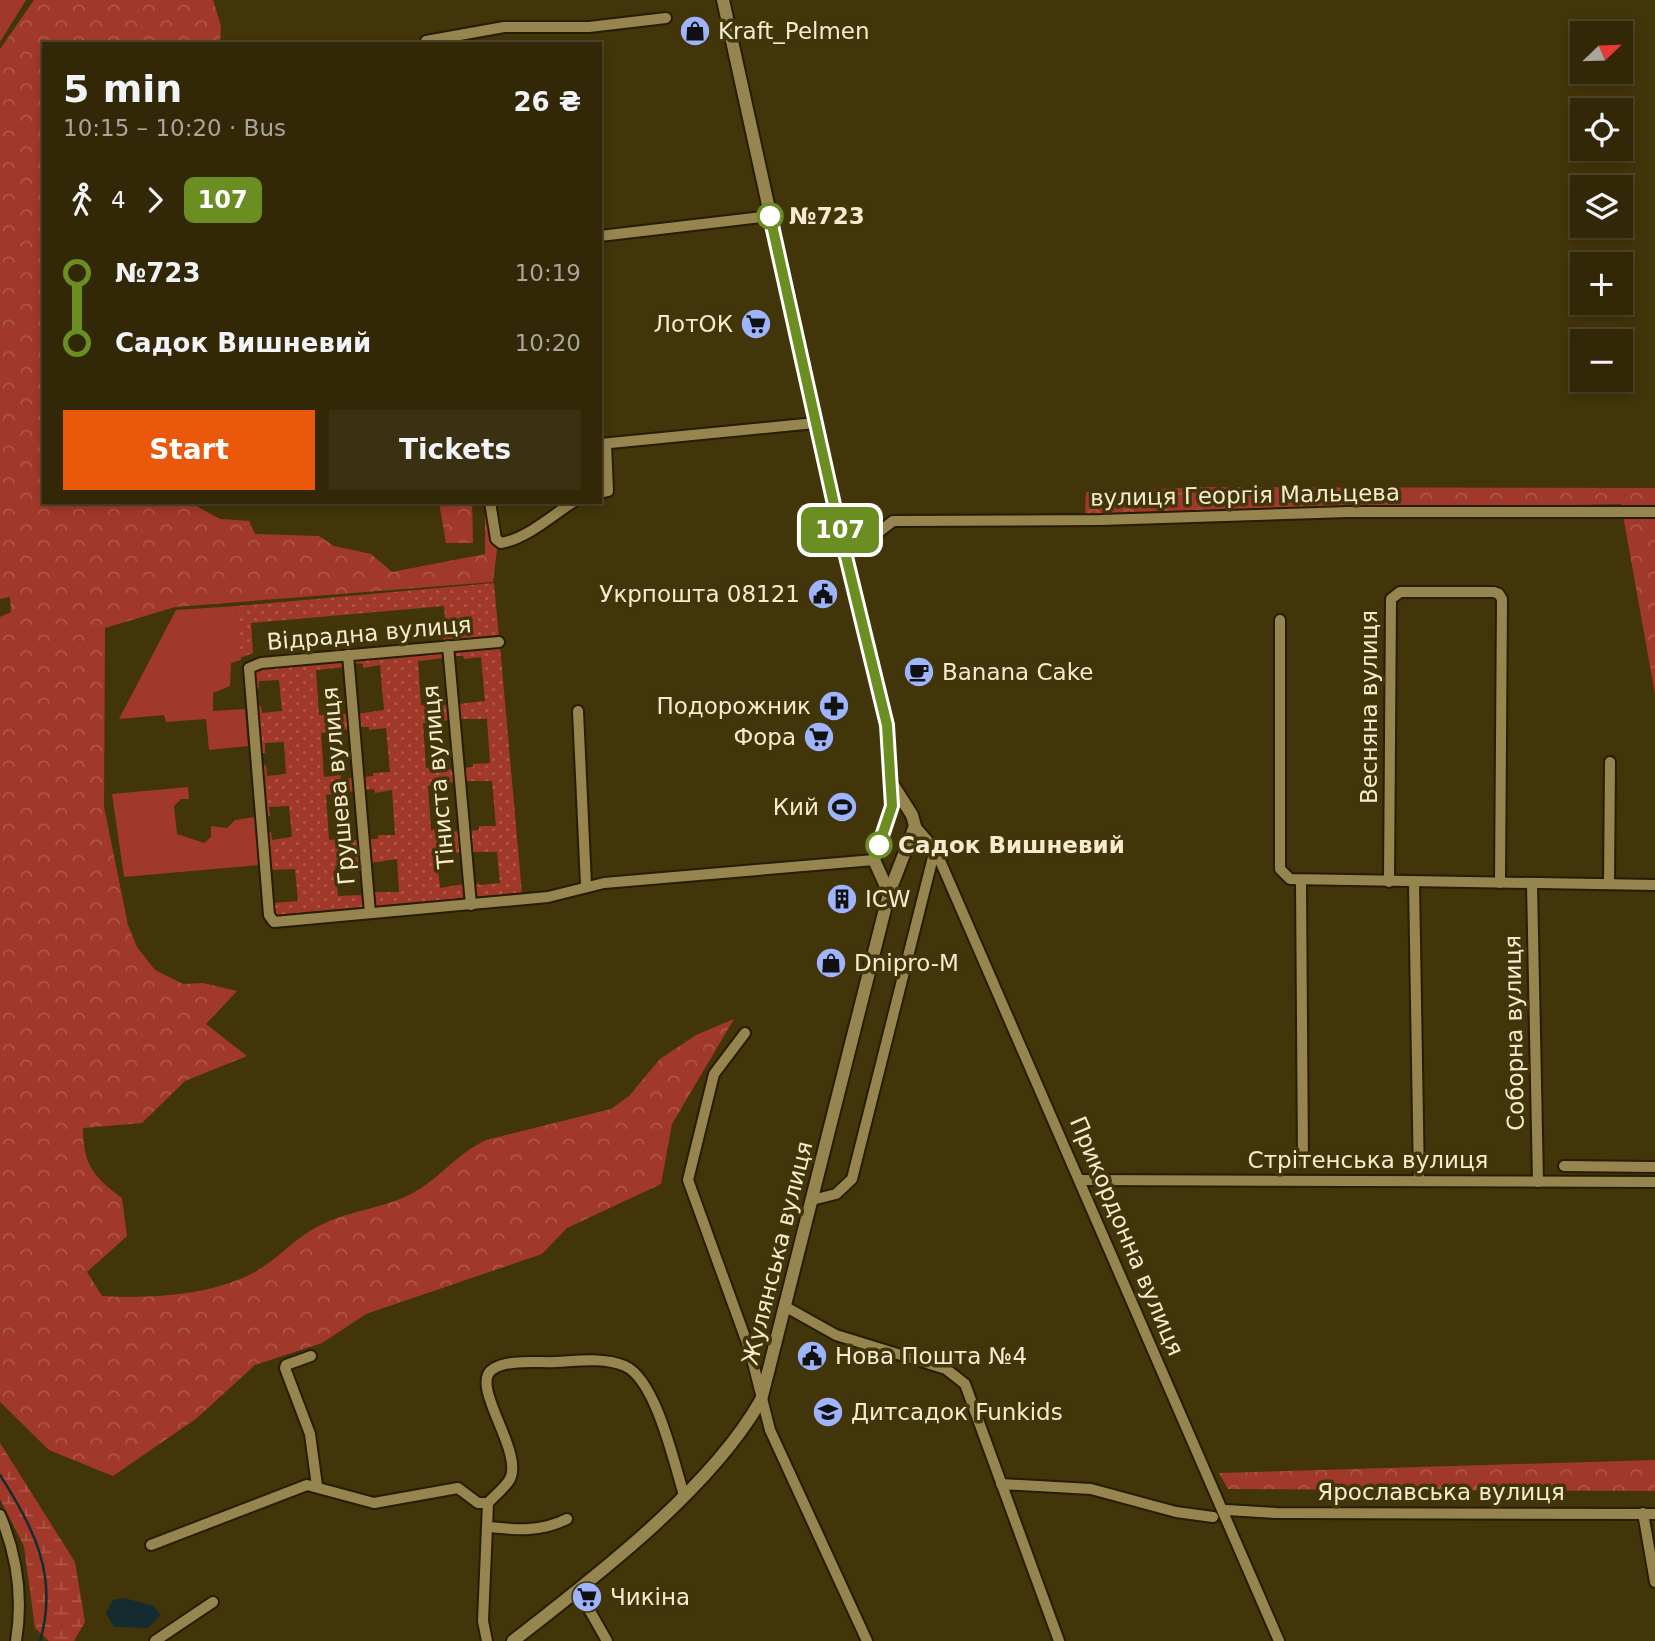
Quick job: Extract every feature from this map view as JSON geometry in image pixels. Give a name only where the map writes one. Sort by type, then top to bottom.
[{"type":"street","points":[[723,0],[815,423],[881,697],[890,753],[891,814],[875,864],[889,893]]},
{"type":"street","points":[[426,41],[504,27],[589,27],[666,18]]},
{"type":"street","points":[[602,236],[770,216]]},
{"type":"street","points":[[602,492],[608,491],[603,444],[815,423]]},
{"type":"street","points":[[490,504],[496,539],[500,543],[520,540],[528,530],[570,504]]},
{"type":"street","name":"вулиця Георгія Мальцева","points":[[841,536],[879,532],[894,521],[1100,520],[1348,512],[1655,512]]},
{"type":"street","name":"Весняна вулиця","points":[[1389,882],[1391,598],[1400,592],[1480,592],[1499,594],[1502,599],[1500,883]]},
{"type":"street","points":[[1280,620],[1280,869],[1290,879],[1301,882],[1655,885]]},
{"type":"street","name":"Відрадна вулиця","points":[[370,913],[274,922],[269,915],[247,674],[249,668],[261,663],[499,642]]},
{"type":"street","name":"Тіниста вулиця","points":[[448,646],[471,905]]},
{"type":"street","name":"Грушева вулиця","points":[[348,655],[370,913]]},
{"type":"street","points":[[579,711],[586,885]]},
{"type":"street","points":[[1609,884],[1610,762]]},
{"type":"street","points":[[891,782],[909,810],[915,826]]},
{"type":"street","points":[[891,814],[900,809],[909,810]]},
{"type":"street","name":"Прикордонна вулиця","points":[[915,826],[935,849],[1279,1641]]},
{"type":"street","name":"Жулянська вулиця","points":[[513,1641],[578,1590],[684,1495],[732,1447],[761,1400],[889,893],[915,826]]},
{"type":"street","points":[[812,1200],[836,1194],[852,1179],[935,849]]},
{"type":"street","points":[[370,913],[548,897],[586,885],[875,864],[885,871],[897,867]]},
{"type":"street","points":[[1301,882],[1303,1164]]},
{"type":"street","points":[[1415,882],[1419,1181]]},
{"type":"street","name":"Соборна вулиця","points":[[1532,884],[1538,1182]]},
{"type":"street","points":[[745,1033],[714,1074],[688,1180],[750,1351],[770,1430],[867,1641]]},
{"type":"street","points":[[1564,1166],[1655,1167]]},
{"type":"street","name":"Стрітенська вулиця","points":[[1081,1180],[1655,1182]]},
{"type":"street","points":[[786,1307],[836,1335],[956,1374],[971,1396],[1059,1641]]},
{"type":"street","points":[[311,1356],[286,1365],[285,1368],[310,1434],[317,1486]]},
{"type":"street","points":[[487,1641],[483,1621],[488,1503],[510,1479],[512,1462],[504,1430],[486,1390],[488,1374],[493,1369],[507,1365],[580,1361],[608,1362],[627,1367],[642,1380],[652,1399],[684,1495]]},
{"type":"street","points":[[1001,1484],[1091,1489],[1176,1512],[1213,1517]]},
{"type":"street","points":[[151,1545],[298,1487],[317,1486],[374,1503],[458,1488],[478,1503],[488,1503]]},
{"type":"street","name":"Ярославська вулиця","points":[[1227,1510],[1276,1513],[1649,1514]]},
{"type":"street","points":[[0,1514],[14,1556],[18,1579],[16,1641]]},
{"type":"street","points":[[1649,1514],[1655,1582]]},
{"type":"street","points":[[488,1527],[524,1531],[554,1525],[567,1519]]},
{"type":"street","points":[[578,1590],[607,1641]]},
{"type":"street","points":[[155,1641],[213,1602]]},
{"type":"green space","points":[[0,0],[26,0],[0,42]]},
{"type":"green space","points":[[34,0],[213,0],[221,26],[220,42],[42,42],[42,504],[193,504],[220,519],[249,521],[255,534],[319,536],[334,546],[371,554],[392,572],[485,554],[485,510],[497,549],[493,582],[175,607],[105,628],[104,807],[128,925],[137,947],[155,970],[183,984],[203,983],[237,991],[206,1024],[247,1056],[185,1081],[142,1123],[83,1128],[85,1151],[92,1169],[122,1198],[127,1236],[87,1272],[102,1296],[140,1297],[200,1291],[253,1273],[323,1224],[413,1193],[486,1140],[611,1109],[629,1096],[660,1059],[696,1035],[734,1019],[672,1124],[661,1184],[567,1228],[542,1254],[366,1314],[322,1343],[255,1365],[197,1418],[113,1476],[49,1450],[0,1402],[0,617],[11,612],[10,597],[0,599],[0,49]]},
{"type":"green space","points":[[1206,487],[1655,488],[1655,694],[1621,504],[1085,515],[1086,492]]},
{"type":"green space","points":[[439,504],[472,504],[473,543],[446,543]]},
{"type":"green space","points":[[494,583],[499,638],[444,641],[444,606],[251,623],[253,653],[240,658],[236,606]]},
{"type":"green space","points":[[236,606],[241,660],[231,663],[230,686],[213,693],[213,711],[245,709],[248,746],[209,750],[206,719],[166,722],[164,715],[119,719],[176,610]]},
{"type":"green space","points":[[500,646],[522,894],[479,898],[473,888],[479,882],[479,885],[500,883],[497,852],[471,852],[468,831],[479,830],[479,826],[496,826],[492,781],[465,781],[464,768],[473,767],[473,764],[490,763],[487,719],[460,719],[459,704],[485,701],[481,657],[464,659],[455,653]]},
{"type":"green space","points":[[441,651],[444,658],[418,661],[421,705],[448,705],[449,720],[423,723],[426,768],[443,766],[444,770],[454,769],[455,782],[428,786],[431,830],[448,828],[449,832],[460,831],[462,852],[437,857],[440,888],[464,884],[465,896],[462,900],[377,907],[373,896],[375,892],[399,892],[397,859],[371,863],[369,839],[378,839],[378,835],[395,835],[392,790],[375,793],[374,789],[365,790],[363,777],[373,776],[373,773],[390,772],[386,728],[369,730],[369,727],[359,727],[357,714],[384,710],[380,665],[363,668],[363,664],[353,663],[356,659]]},
{"type":"green space","points":[[338,661],[345,667],[316,670],[319,715],[349,714],[350,729],[321,733],[324,777],[341,775],[341,779],[353,778],[355,791],[326,795],[329,840],[359,840],[360,862],[335,866],[338,896],[361,895],[364,905],[361,909],[279,916],[273,913],[274,903],[298,901],[295,869],[269,870],[266,835],[271,832],[272,840],[292,837],[289,806],[269,807],[270,816],[264,813],[262,766],[266,765],[267,776],[286,774],[284,742],[265,743],[265,753],[261,753],[257,706],[261,706],[262,713],[282,711],[279,680],[259,681],[259,689],[254,689],[254,672],[259,668]]},
{"type":"green space","points":[[188,787],[189,799],[181,799],[174,806],[177,834],[204,843],[211,837],[211,826],[227,828],[235,820],[255,817],[259,865],[124,877],[112,794]]},
{"type":"green space","points":[[0,1443],[75,1562],[85,1622],[74,1641],[49,1641],[35,1628],[24,1546],[0,1499]]},
{"type":"green space","points":[[1655,1460],[1655,1491],[1228,1489],[1219,1473]]},
{"type":"water","points":[[124,1598],[154,1606],[161,1615],[148,1628],[114,1627],[106,1613],[113,1600]]},
{"type":"waterway","points":[[0,1475],[33,1534],[45,1574],[47,1595],[40,1641]]},
{"type":"bus line","name":"107","points":[[770,216],[841,536],[887,725],[892,806],[879,845]]},
{"type":"place","name":"Kraft_Pelmen","points":[[695,31]]},
{"type":"place","name":"№723","points":[[770,216]]},
{"type":"place","name":"ЛотОК","points":[[756,324]]},
{"type":"place","name":"Укрпошта 08121","points":[[823,594]]},
{"type":"place","name":"Banana Cake","points":[[919,672]]},
{"type":"place","name":"Подорожник","points":[[834,706]]},
{"type":"place","name":"Фора","points":[[819,737]]},
{"type":"place","name":"Кий","points":[[842,807]]},
{"type":"place","name":"Садок Вишневий","points":[[879,845]]},
{"type":"place","name":"ICW","points":[[842,899]]},
{"type":"place","name":"Dnipro-M","points":[[831,963]]},
{"type":"place","name":"Нова Пошта №4","points":[[812,1356]]},
{"type":"place","name":"Дитсадок Funkids","points":[[828,1412]]},
{"type":"place","name":"Чикіна","points":[[587,1597]]}]
